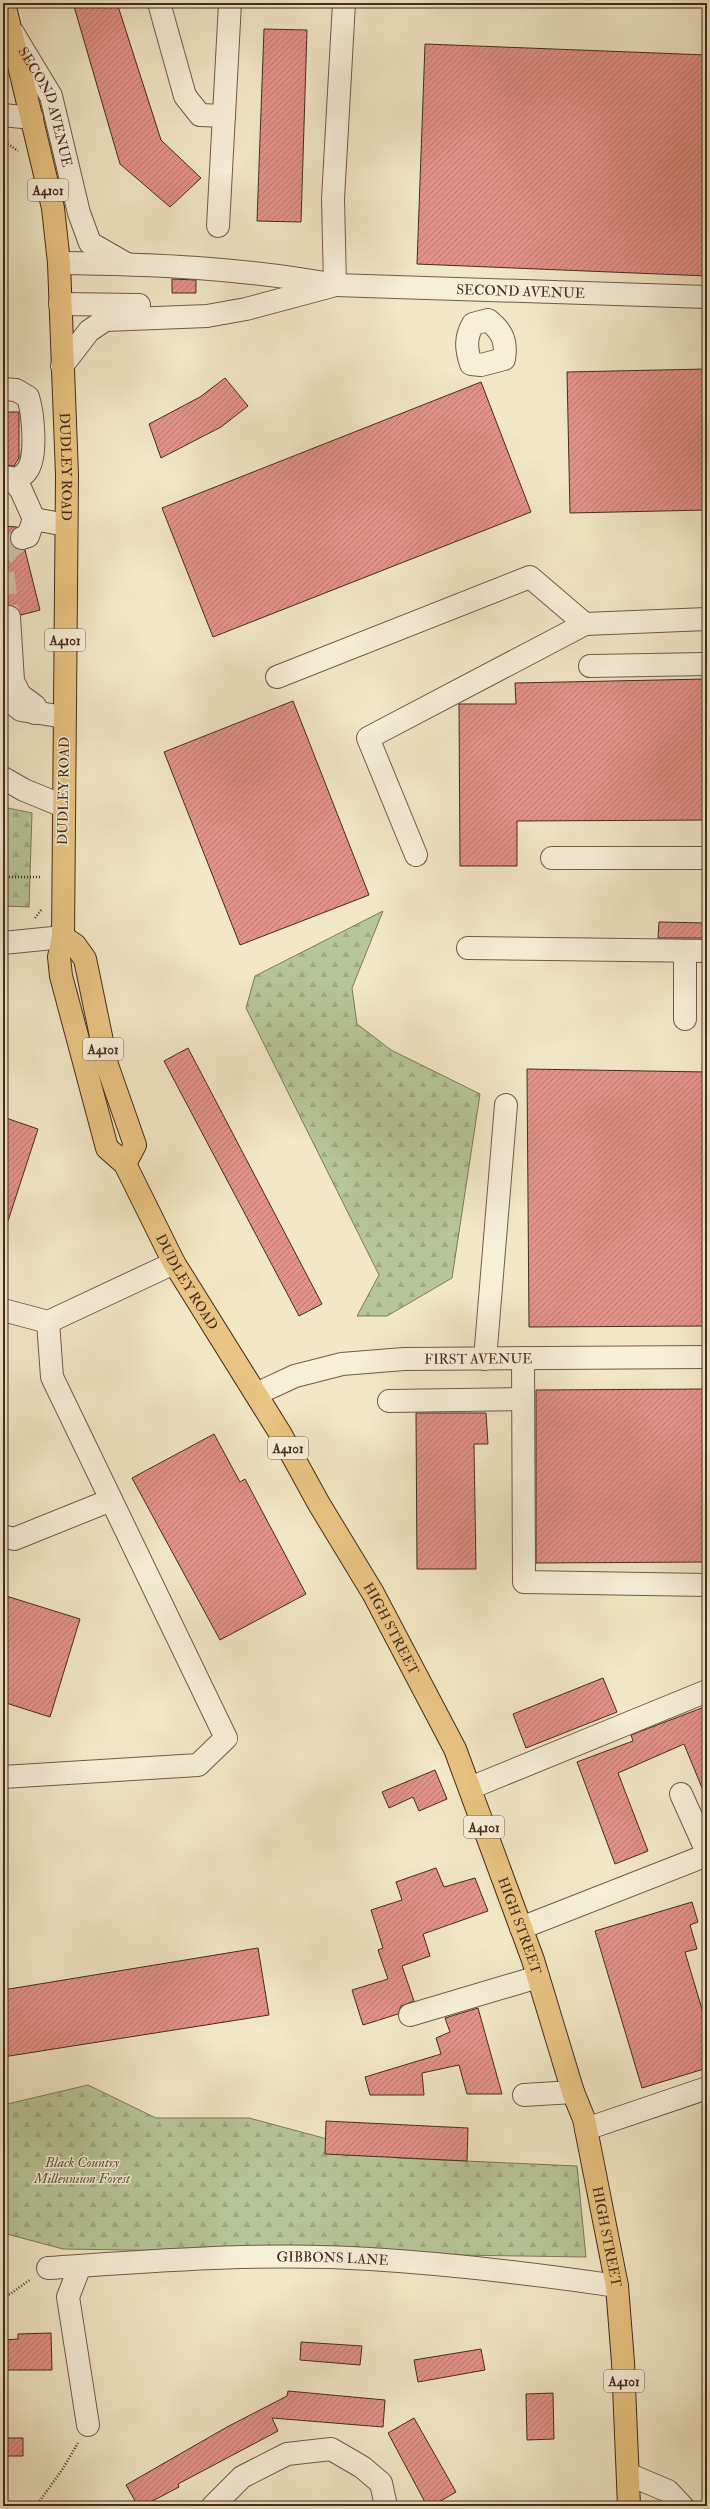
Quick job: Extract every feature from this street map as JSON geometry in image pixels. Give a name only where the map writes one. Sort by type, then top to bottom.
[{"type":"main road","name":"DUDLEY ROAD","points":[[4,3],[53,208],[58,263],[67,475],[62,877],[63,937],[59,957],[61,976],[107,1148],[126,1164],[174,1263],[256,1394]]},
{"type":"main road","name":"HIGH STREET","points":[[256,1394],[373,1593],[455,1749],[538,1977],[586,2129],[609,2239],[616,2286],[630,2476],[629,2506]]},
{"type":"street","points":[[158,3],[185,96],[200,116],[224,116]]},
{"type":"street","points":[[218,226],[230,3]]},
{"type":"street","points":[[335,285],[333,199],[344,3]]},
{"type":"street","name":"SECOND AVENUE","points":[[10,27],[51,96],[79,213],[90,243],[126,264]]},
{"type":"street","points":[[3,115],[32,118]]},
{"type":"street","name":"SECOND AVENUE","points":[[58,263],[126,264],[282,275],[335,285],[707,297]]},
{"type":"street","name":"SECOND AVENUE","points":[[62,366],[89,331],[105,320],[207,316],[246,309],[335,285]]},
{"type":"street","points":[[488,320],[489,289]]},
{"type":"street","name":"SECOND AVENUE","points":[[60,304],[246,309]]},
{"type":"street","points":[[3,388],[16,390],[28,397],[32,410],[32,457],[27,472],[8,479],[21,490],[34,519],[28,536],[22,538]]},
{"type":"street","points":[[34,519],[66,525]]},
{"type":"street","points":[[277,677],[530,577],[585,624]]},
{"type":"street","points":[[9,618],[14,681],[20,695],[35,706],[35,713]]},
{"type":"street","points":[[416,856],[368,738],[585,624],[707,620]]},
{"type":"street","points":[[590,666],[707,664]]},
{"type":"street","points":[[3,696],[21,710],[64,718]]},
{"type":"street","points":[[3,778],[24,790],[63,806]]},
{"type":"street","points":[[552,858],[707,858]]},
{"type":"street","points":[[3,942],[63,937]]},
{"type":"street","points":[[468,948],[707,951]]},
{"type":"street","points":[[685,951],[685,1019]]},
{"type":"street","points":[[485,1358],[506,1105]]},
{"type":"street","points":[[3,1310],[48,1322],[174,1263]]},
{"type":"street","points":[[4,1776],[198,1765],[226,1738],[52,1377],[48,1322]]},
{"type":"street","name":"FIRST AVENUE","points":[[256,1394],[294,1376],[342,1364],[404,1359],[707,1357]]},
{"type":"street","points":[[523,1358],[524,1582],[707,1585]]},
{"type":"street","points":[[389,1401],[523,1399]]},
{"type":"street","points":[[3,1536],[14,1539],[112,1500]]},
{"type":"street","points":[[470,1788],[707,1691]]},
{"type":"street","points":[[681,1794],[707,1852]]},
{"type":"street","points":[[521,1928],[707,1855]]},
{"type":"street","points":[[410,2015],[538,1977]]},
{"type":"street","points":[[586,2129],[707,2088]]},
{"type":"street","points":[[524,2095],[574,2092]]},
{"type":"street","name":"GIBBONS LANE","points":[[48,2268],[229,2257],[370,2259],[558,2277],[616,2286]]},
{"type":"street","points":[[80,2266],[68,2297],[88,2426]]},
{"type":"street","points":[[213,2506],[242,2477],[287,2454],[331,2449],[362,2467],[381,2483],[386,2506]]},
{"type":"street","points":[[630,2476],[668,2491],[682,2506]]},
{"type":"path","points":[[3,877],[62,877]]},
{"type":"path","points":[[3,2296],[10,2294],[48,2268]]},
{"type":"path","points":[[36,2506],[62,2470],[88,2426]]},
{"type":"green space","points":[[3,807],[32,813],[29,907],[3,906]]},
{"type":"green space","points":[[383,911],[352,988],[357,1024],[391,1050],[480,1094],[452,1278],[387,1316],[357,1316],[379,1275],[246,1008],[255,976]]},
{"type":"green space","name":"Black Country Millennium Forest","points":[[88,2085],[156,2118],[249,2118],[398,2158],[577,2166],[586,2257],[63,2249],[3,2233],[3,2105]]},
{"type":"building","points":[[73,3],[117,3],[161,140],[201,178],[170,207],[120,164]]},
{"type":"building","points":[[264,29],[307,30],[301,222],[257,221]]},
{"type":"building","points":[[425,44],[707,55],[707,276],[417,264]]},
{"type":"building","points":[[172,279],[196,280],[196,293],[172,293]]},
{"type":"building","points":[[707,369],[707,510],[570,513],[567,372]]},
{"type":"building","points":[[225,378],[248,406],[221,427],[161,458],[149,424],[200,397]]},
{"type":"building","points":[[481,382],[531,512],[213,637],[162,508]]},
{"type":"building","points":[[3,412],[19,412],[19,458],[14,466],[3,465]]},
{"type":"building","points":[[3,526],[17,527],[10,535],[10,542],[14,548],[25,550],[40,610],[21,615],[14,606],[3,606]]},
{"type":"building","points":[[707,679],[707,820],[517,821],[517,866],[460,866],[459,704],[516,704],[515,683]]},
{"type":"building","points":[[293,701],[369,895],[240,945],[164,752]]},
{"type":"building","points":[[659,922],[707,923],[707,938],[658,938]]},
{"type":"building","points":[[188,1048],[322,1304],[299,1316],[164,1061]]},
{"type":"building","points":[[527,1069],[707,1072],[707,1326],[529,1327]]},
{"type":"building","points":[[3,1117],[38,1129],[6,1227],[3,1226]]},
{"type":"building","points":[[707,1389],[707,1562],[536,1563],[536,1390]]},
{"type":"building","points":[[416,1413],[486,1413],[488,1444],[474,1444],[476,1569],[417,1569]]},
{"type":"building","points":[[214,1434],[240,1482],[245,1479],[306,1594],[220,1640],[132,1478]]},
{"type":"building","points":[[3,1595],[80,1619],[50,1717],[3,1702]]},
{"type":"building","points":[[603,1678],[617,1712],[526,1748],[513,1714]]},
{"type":"building","points":[[707,1706],[707,1800],[684,1744],[618,1773],[648,1851],[615,1864],[577,1762],[633,1741],[631,1735]]},
{"type":"building","points":[[435,1770],[447,1799],[419,1811],[413,1797],[389,1808],[382,1792]]},
{"type":"building","points":[[436,1868],[444,1887],[475,1878],[488,1911],[423,1934],[430,1956],[402,1966],[414,2001],[401,2006],[398,2014],[363,2025],[352,1990],[388,1979],[378,1950],[383,1948],[371,1910],[402,1900],[396,1882]]},
{"type":"building","points":[[692,1902],[698,1922],[690,1925],[697,1949],[685,1952],[707,2026],[707,2068],[642,2088],[595,1931]]},
{"type":"building","points":[[258,1948],[269,2015],[3,2057],[3,1990]]},
{"type":"building","points":[[478,2008],[502,2094],[467,2094],[459,2065],[422,2073],[424,2095],[370,2095],[365,2077],[441,2054],[436,2038],[450,2032],[445,2018]]},
{"type":"building","points":[[326,2121],[468,2128],[467,2161],[325,2154]]},
{"type":"building","points":[[51,2333],[52,2370],[3,2370],[3,2340],[18,2339],[18,2334]]},
{"type":"building","points":[[301,2342],[362,2346],[360,2365],[300,2360]]},
{"type":"building","points":[[481,2349],[485,2370],[418,2382],[414,2360]]},
{"type":"building","points":[[288,2391],[385,2400],[383,2427],[272,2418],[278,2431],[178,2484],[179,2487],[143,2506],[138,2506],[126,2485],[227,2427],[287,2396]]},
{"type":"building","points":[[553,2393],[554,2439],[527,2440],[526,2394]]},
{"type":"building","points":[[414,2418],[456,2492],[432,2506],[427,2506],[388,2433]]},
{"type":"building","points":[[3,2438],[23,2438],[23,2456],[3,2456]]},
{"type":"tunnel","points":[[3,557],[9,548],[22,538]]},
{"type":"tunnel","points":[[3,573],[9,617]]}]
